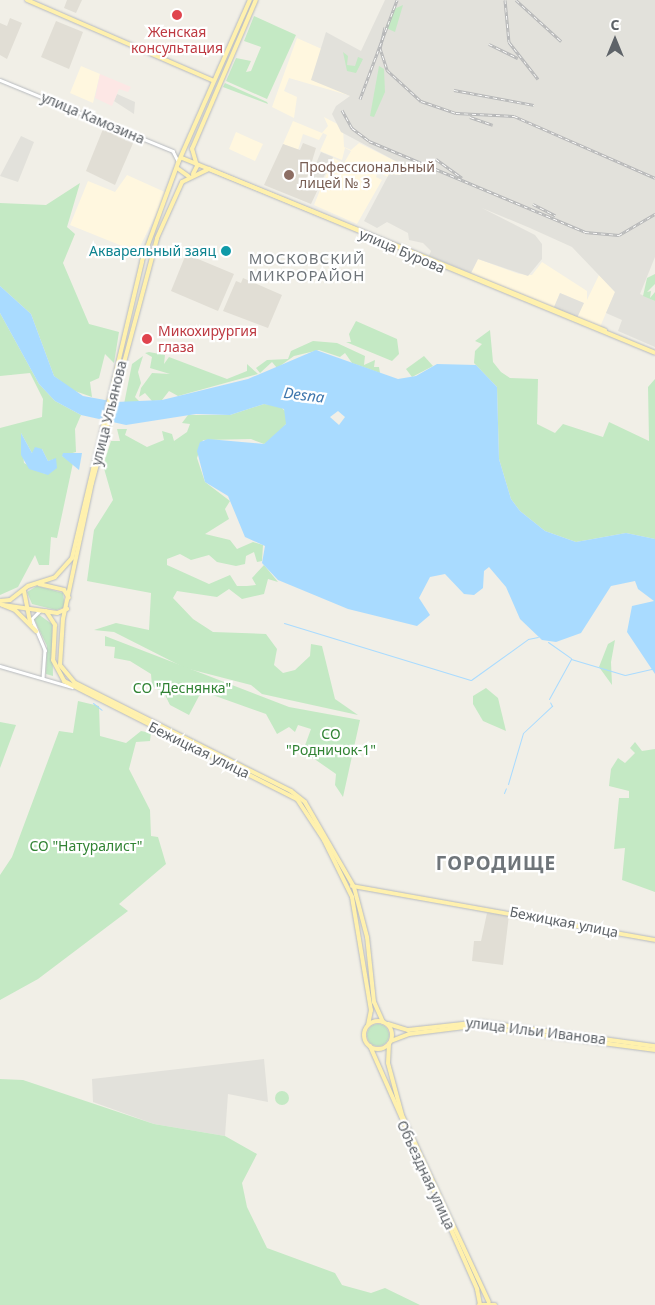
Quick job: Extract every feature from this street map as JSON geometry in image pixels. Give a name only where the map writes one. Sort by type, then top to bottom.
[{"type":"main road","points":[[27,0],[212,80]]},
{"type":"main road","points":[[250,0],[186,152],[177,164],[181,175],[192,175],[194,160],[192,154],[256,0]]},
{"type":"main road","name":"улица Бурова","points":[[182,158],[208,165],[611,335]]},
{"type":"main road","name":"улица Ульянова","points":[[37,584],[63,570],[72,558],[114,384],[138,272],[177,164]]},
{"type":"main road","name":"улица Бурова","points":[[192,175],[209,169],[655,353]]},
{"type":"main road","name":"улица Ульянова","points":[[114,384],[149,259],[179,188],[192,175]]},
{"type":"main road","name":"улица Ульянова","points":[[59,660],[90,483]]},
{"type":"main road","points":[[37,584],[64,590],[69,604],[62,612],[1,603],[10,600],[25,589],[37,584]]},
{"type":"main road","points":[[25,589],[25,608],[30,624]]},
{"type":"main road","points":[[24,599],[35,609]]},
{"type":"main road","points":[[1,603],[30,624],[36,631]]},
{"type":"main road","points":[[45,611],[55,625],[55,668],[72,687]]},
{"type":"main road","name":"Бежицкая улица","points":[[59,660],[75,683],[296,793],[326,833],[354,887]]},
{"type":"main road","name":"Бежицкая улица","points":[[72,687],[294,797],[324,840],[347,885],[655,940]]},
{"type":"main road","points":[[347,885],[360,930],[371,1010],[368,1025],[386,1023],[374,1002],[367,937],[354,887]]},
{"type":"main road","name":"улица Ильи Иванова","points":[[386,1023],[408,1030],[481,1022],[655,1046]]},
{"type":"main road","name":"Объездная улица","points":[[386,1023],[390,1043],[388,1063],[402,1115],[489,1302]]},
{"type":"main road","name":"Объездная улица","points":[[368,1025],[365,1038],[477,1289],[479,1305]]},
{"type":"main road","name":"улица Ильи Иванова","points":[[370,1046],[390,1043],[409,1034],[473,1026],[655,1050]]},
{"type":"main road","points":[[479,1305],[489,1302],[495,1305]]},
{"type":"street","name":"улица Камозина","points":[[0,80],[173,151],[177,164]]},
{"type":"street","points":[[44,677],[46,650],[36,631],[32,617],[45,611]]},
{"type":"street","name":"Бежицкая улица","points":[[0,666],[44,677],[72,687]]},
{"type":"shaded area","points":[[67,0],[82,0],[76,13],[64,8]]},
{"type":"shaded area","points":[[385,0],[655,0],[655,257],[640,294],[655,301],[655,347],[618,331],[622,320],[606,313],[615,292],[572,247],[530,228],[482,208],[535,235],[542,244],[542,259],[528,276],[478,259],[471,273],[429,256],[431,251],[423,243],[409,240],[408,233],[387,222],[377,228],[364,221],[389,174],[401,175],[405,166],[341,132],[332,114],[336,106],[350,96],[311,80],[326,32],[361,51]]},
{"type":"shaded area","points":[[10,18],[22,23],[7,59],[0,55],[0,23],[7,26]]},
{"type":"shaded area","points":[[56,21],[83,32],[69,69],[41,57]]},
{"type":"shaded area","points":[[297,38],[324,50],[351,96],[289,78],[284,91],[297,97],[294,118],[272,107]]},
{"type":"shaded area","points":[[81,66],[100,74],[93,103],[70,93]]},
{"type":"shaded area","points":[[100,74],[131,87],[128,92],[119,89],[112,106],[95,98]]},
{"type":"shaded area","points":[[117,94],[135,102],[134,114],[114,101]]},
{"type":"shaded area","points":[[324,117],[343,127],[344,147],[351,150],[359,143],[405,166],[401,175],[388,177],[378,172],[376,177],[382,180],[357,224],[314,205],[333,158],[344,163],[351,151],[345,148],[342,160],[320,151],[327,135],[323,133],[319,140],[303,134],[298,150],[283,144],[293,121],[322,133],[328,126]]},
{"type":"shaded area","points":[[103,129],[134,141],[115,185],[86,171]]},
{"type":"shaded area","points":[[236,132],[263,144],[255,161],[229,149]]},
{"type":"shaded area","points":[[21,136],[34,142],[18,182],[0,176]]},
{"type":"shaded area","name":"Профессиональный лицей № 3","points":[[303,143],[316,148],[306,181],[319,187],[311,204],[264,185],[283,144],[300,150]]},
{"type":"shaded area","points":[[321,152],[333,157],[319,187],[310,177]]},
{"type":"shaded area","points":[[127,175],[167,193],[137,252],[70,225],[88,181],[115,192]]},
{"type":"shaded area","points":[[186,254],[234,274],[218,311],[171,291]]},
{"type":"shaded area","points":[[478,259],[519,274],[532,275],[542,262],[587,291],[587,300],[599,275],[615,292],[600,327],[577,318],[583,303],[560,293],[554,308],[471,273]]},
{"type":"shaded area","points":[[243,278],[282,295],[268,328],[223,311],[236,281],[241,283]]},
{"type":"shaded area","points":[[560,293],[584,303],[577,318],[554,307]]},
{"type":"shaded area","points":[[487,913],[509,915],[503,965],[472,961],[474,941],[481,941]]},
{"type":"shaded area","points":[[264,1059],[268,1102],[228,1094],[225,1136],[154,1124],[93,1102],[92,1079]]},
{"type":"green space","points":[[403,5],[395,32],[386,28],[394,9]]},
{"type":"green space","points":[[254,16],[296,35],[267,99],[226,81],[236,58],[251,61],[246,72],[251,71],[261,47],[244,41]]},
{"type":"green space","points":[[343,52],[348,56],[347,65],[355,66],[358,57],[363,59],[356,73],[347,71]]},
{"type":"green space","points":[[379,66],[384,69],[385,92],[374,117],[370,116]]},
{"type":"green space","points":[[225,83],[267,102],[268,104],[223,87]]},
{"type":"green space","points":[[80,183],[67,227],[75,234],[63,263],[89,324],[119,332],[114,363],[105,354],[99,378],[90,382],[92,397],[72,390],[54,376],[31,314],[0,286],[0,203],[46,205]]},
{"type":"green space","points":[[655,274],[655,284],[647,292],[651,291],[650,298],[655,292],[655,301],[643,296],[647,278]]},
{"type":"green space","points":[[0,313],[39,384],[55,401],[81,415],[75,429],[76,452],[62,456],[73,463],[57,538],[51,537],[49,565],[39,565],[35,555],[18,587],[0,595],[0,428],[42,417],[43,399],[30,373],[0,376]],"holes":[[[21,433],[32,453],[42,449],[48,461],[55,459],[45,474],[24,463]]]},
{"type":"green space","points":[[356,321],[397,339],[399,354],[392,361],[346,342],[351,342],[349,334]]},
{"type":"green space","points":[[490,330],[493,362],[501,372],[510,378],[538,379],[537,424],[555,433],[563,424],[603,437],[609,422],[649,441],[648,387],[655,379],[655,539],[626,533],[576,542],[545,531],[520,511],[511,499],[499,459],[497,387],[474,363],[475,351],[482,344],[475,341]]},
{"type":"green space","points":[[313,341],[337,343],[365,356],[364,365],[375,360],[374,367],[379,367],[380,373],[352,363],[345,353],[340,357],[319,350],[294,356],[277,368],[272,362],[260,373],[256,368],[267,360],[288,359],[291,351]]},
{"type":"green space","points":[[145,353],[165,355],[164,364],[169,357],[227,379],[247,371],[247,364],[258,374],[178,396],[169,391],[162,400],[152,401],[145,393],[139,397],[141,388],[152,373],[170,374],[150,368],[152,357]]},
{"type":"green space","points":[[143,356],[138,372],[141,383],[135,397],[141,403],[124,404],[132,364]]},
{"type":"green space","points":[[424,356],[433,366],[412,377],[406,369]]},
{"type":"green space","points":[[264,404],[280,406],[287,413],[286,424],[276,436],[264,444],[251,439],[203,440],[197,458],[205,482],[230,501],[225,509],[229,519],[205,534],[230,540],[237,549],[253,542],[263,545],[262,561],[257,562],[254,552],[246,556],[245,564],[236,566],[217,562],[209,555],[191,560],[180,554],[167,559],[167,565],[209,584],[230,575],[237,586],[247,586],[256,585],[252,578],[264,565],[278,582],[268,579],[264,594],[242,599],[229,589],[217,597],[177,591],[173,598],[193,619],[213,632],[266,634],[277,649],[274,665],[283,673],[295,670],[310,656],[311,644],[322,646],[335,699],[358,715],[262,694],[251,685],[185,668],[114,632],[94,630],[116,623],[149,630],[151,593],[87,581],[94,530],[113,500],[103,465],[111,441],[120,441],[117,429],[127,429],[125,435],[147,447],[164,440],[162,431],[172,434],[174,441],[187,432],[190,424],[182,423],[188,415],[230,415]]},
{"type":"green space","points":[[37,586],[63,593],[65,607],[56,610],[32,604],[27,592]]},
{"type":"green space","points":[[38,614],[52,624],[53,676],[46,674],[47,646],[34,619]]},
{"type":"green space","points":[[105,636],[289,707],[360,720],[343,797],[335,785],[336,774],[303,751],[311,729],[298,725],[295,732],[289,727],[277,734],[266,714],[207,693],[199,696],[189,715],[170,705],[164,693],[152,686],[151,674],[130,661],[114,658],[115,647],[105,646]]},
{"type":"green space","points":[[615,640],[611,662],[612,685],[599,667],[608,644]]},
{"type":"green space","points":[[486,688],[498,698],[506,731],[483,721],[473,704],[473,696]]},
{"type":"green space","name":"СО \"Натуралист\"","points":[[78,701],[99,706],[100,736],[126,743],[141,731],[151,733],[150,741],[136,742],[129,769],[150,810],[151,836],[158,837],[166,864],[119,904],[128,911],[38,979],[0,1000],[0,875],[12,857],[59,731],[73,733]]},
{"type":"green space","points":[[0,722],[16,725],[0,768]]},
{"type":"green space","points":[[635,742],[642,751],[655,749],[655,892],[622,880],[625,848],[614,849],[619,798],[629,798],[629,791],[609,786],[611,769],[618,758],[625,763],[635,753],[630,748]]},
{"type":"green space","points":[[378,1024],[386,1027],[389,1035],[386,1043],[378,1046],[370,1043],[367,1035],[370,1027]]},
{"type":"green space","points":[[0,1079],[23,1080],[154,1124],[225,1136],[257,1154],[242,1183],[247,1207],[267,1248],[335,1273],[342,1285],[371,1293],[385,1288],[420,1305],[0,1305]]},
{"type":"green space","points":[[279,1091],[285,1091],[289,1098],[285,1105],[279,1105],[275,1101],[275,1095]]},
{"type":"water","name":"Desna","points":[[0,286],[31,314],[54,376],[83,396],[116,402],[162,400],[248,379],[316,350],[398,379],[416,376],[437,364],[476,365],[497,387],[499,459],[511,499],[520,511],[545,531],[576,542],[626,533],[655,539],[655,674],[627,632],[632,606],[654,601],[638,589],[635,581],[611,586],[581,633],[556,642],[542,640],[520,619],[506,587],[489,567],[484,571],[483,588],[474,595],[464,594],[445,574],[430,577],[419,598],[430,615],[417,626],[348,609],[278,580],[262,563],[265,546],[245,537],[228,496],[205,482],[197,451],[200,442],[208,439],[264,444],[286,424],[284,409],[264,404],[230,415],[196,414],[126,425],[81,415],[55,401],[39,384],[0,313]],"holes":[[[338,411],[345,417],[339,425],[330,417]]]},
{"type":"water","points":[[21,433],[32,453],[35,447],[42,449],[48,461],[56,458],[57,468],[48,475],[29,469],[21,455]]},
{"type":"water","points":[[63,453],[82,453],[79,470],[62,456]]},
{"type":"waterway","points":[[284,623],[471,680],[528,639],[538,637]]},
{"type":"waterway","points":[[548,642],[571,658]]},
{"type":"waterway","points":[[549,699],[571,659],[625,675],[655,668]]},
{"type":"waterway","points":[[508,784],[523,733],[552,706],[550,702]]},
{"type":"waterway","points":[[93,703],[102,710]]},
{"type":"waterway","points":[[504,793],[506,788]]},
{"type":"railway","points":[[360,99],[397,0]]},
{"type":"railway","points":[[505,0],[509,42],[538,79]]},
{"type":"railway","points":[[516,0],[561,41]]},
{"type":"railway","points":[[385,27],[380,48],[387,70],[421,101],[456,113],[514,116],[655,178]]},
{"type":"railway","points":[[489,44],[518,58]]},
{"type":"railway","points":[[454,90],[534,105]]},
{"type":"railway","points":[[342,110],[352,128],[369,141],[585,232],[619,235],[655,214]]},
{"type":"railway","points":[[470,117],[493,125]]},
{"type":"railway","points":[[436,159],[462,178]]},
{"type":"railway","points":[[533,204],[555,215]]},
{"type":"place","name":"Женская консультация","points":[[177,15]]},
{"type":"place","name":"Профессиональный лицей № 3","points":[[289,175]]},
{"type":"place","name":"Акварельный заяц","points":[[226,251]]},
{"type":"place","name":"Микохирургия глаза","points":[[147,339]]},
{"type":"district","name":"МОСКОВСКИЙ МИКРОРАЙОН","points":[[307,266]]},
{"type":"district","name":"ГОРОДИЩЕ","points":[[496,864]]},
{"type":"park label","name":"СО \"Деснянка\"","points":[[182,688]]},
{"type":"park label","name":"СО \"Родничок-1\"","points":[[331,742]]}]
